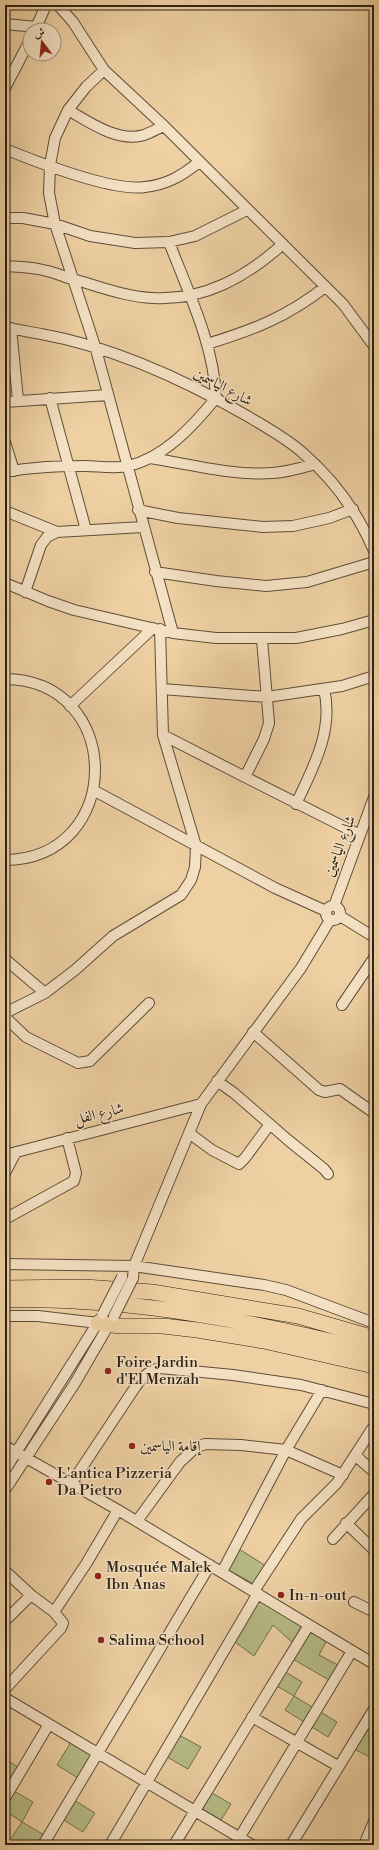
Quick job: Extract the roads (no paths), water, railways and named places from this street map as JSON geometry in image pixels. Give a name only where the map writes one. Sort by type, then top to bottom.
[{"type":"highway","points":[[5,1288],[85,1287],[152,1292],[298,1316],[374,1338]]},
{"type":"highway","points":[[5,1300],[43,1299],[150,1306],[243,1321],[304,1334],[374,1352]]},
{"type":"highway","points":[[106,1319],[197,1330],[264,1341],[374,1366]]},
{"type":"street","points":[[39,22],[46,5]]},
{"type":"street","points":[[58,5],[73,22],[104,70],[164,126],[326,287],[352,315],[374,346]]},
{"type":"street","points":[[5,24],[22,26]]},
{"type":"street","points":[[5,88],[9,70],[22,51]]},
{"type":"street","points":[[104,70],[86,87],[68,110],[55,138],[50,165],[49,193],[55,224],[95,346],[138,510],[173,633]]},
{"type":"street","points":[[68,110],[102,129],[126,137],[143,136],[164,126]]},
{"type":"street","points":[[5,148],[90,179],[119,186],[144,188],[166,183],[185,174],[200,162]]},
{"type":"street","points":[[5,218],[23,218],[55,224],[90,236],[135,243],[168,242],[195,236],[247,210]]},
{"type":"street","points":[[5,442],[9,472],[69,466],[127,466],[150,458],[179,437],[216,398],[215,380],[207,344],[168,242]]},
{"type":"street","points":[[5,266],[47,271],[74,280],[152,298],[189,296],[215,289],[241,277],[261,263],[283,244]]},
{"type":"street","points":[[207,344],[273,321],[302,305],[326,287]]},
{"type":"street","points":[[8,328],[18,400]]},
{"type":"street","name":"شارع الياسمين","points":[[8,328],[56,336],[95,346],[193,387],[216,398],[270,429],[303,453],[330,478],[353,509],[365,529],[374,551]]},
{"type":"street","points":[[5,402],[108,395]]},
{"type":"street","points":[[50,398],[86,530]]},
{"type":"street","points":[[150,458],[220,470],[271,473],[288,472],[315,464]]},
{"type":"street","points":[[138,510],[178,518],[263,527],[293,526],[329,518],[353,509]]},
{"type":"street","points":[[5,511],[57,532]]},
{"type":"street","points":[[25,592],[41,545],[47,537],[57,532],[143,527]]},
{"type":"street","points":[[156,572],[216,581],[266,586],[307,582],[374,562]]},
{"type":"street","points":[[5,584],[74,610],[173,633],[216,638],[296,638],[342,629],[374,620]]},
{"type":"street","points":[[5,1013],[45,993],[75,970],[113,936],[181,895],[191,880],[196,846],[163,735],[161,708],[162,689],[157,629]]},
{"type":"street","points":[[70,706],[157,629]]},
{"type":"street","points":[[245,777],[258,754],[268,728],[262,639]]},
{"type":"street","points":[[162,689],[267,697],[324,689],[361,681],[374,676]]},
{"type":"street","points":[[5,680],[20,681],[40,686],[58,696],[70,706],[85,726],[92,744],[96,764],[94,790],[89,804],[79,822],[62,840],[35,855],[20,859],[5,860]]},
{"type":"street","points":[[296,804],[323,741],[328,713],[324,689]]},
{"type":"street","points":[[163,735],[296,804],[360,835]]},
{"type":"street","points":[[94,790],[275,888],[332,913],[374,937]]},
{"type":"street","name":"شارع الياسمين","points":[[134,1266],[202,1104],[217,1081],[301,968],[332,913],[374,797]]},
{"type":"street","points":[[342,1005],[374,958]]},
{"type":"street","points":[[5,959],[45,993]]},
{"type":"street","points":[[5,1018],[26,1037],[78,1063],[84,1064],[90,1061],[149,1002]]},
{"type":"street","points":[[254,1032],[319,1090],[325,1092],[340,1088],[374,1113]]},
{"type":"street","points":[[217,1081],[324,1169],[328,1174]]},
{"type":"street","name":"شارع الفل","points":[[5,1155],[202,1104]]},
{"type":"street","points":[[189,1133],[212,1150],[239,1164],[270,1124]]},
{"type":"street","points":[[5,1219],[74,1182],[76,1173],[67,1138]]},
{"type":"street","points":[[5,1173],[16,1152]]},
{"type":"street","points":[[5,1264],[134,1266],[264,1285],[286,1290],[374,1323]]},
{"type":"street","points":[[5,1490],[76,1383],[106,1319],[122,1277],[134,1266]]},
{"type":"street","points":[[5,1470],[133,1278],[134,1266]]},
{"type":"street","points":[[5,1316],[106,1319]]},
{"type":"street","points":[[71,1484],[136,1386],[142,1378],[153,1369],[160,1368],[233,1375],[301,1385],[374,1404]]},
{"type":"street","points":[[222,1572],[286,1450],[322,1390]]},
{"type":"street","points":[[110,1845],[256,1592],[301,1519],[343,1475],[374,1426]]},
{"type":"street","points":[[137,1521],[180,1462],[195,1448],[205,1444],[224,1443],[286,1450],[343,1475]]},
{"type":"street","points":[[5,1446],[137,1521],[374,1664]]},
{"type":"street","points":[[356,1456],[374,1472]]},
{"type":"street","points":[[333,1539],[374,1494]]},
{"type":"street","points":[[54,1612],[86,1564],[118,1510]]},
{"type":"street","points":[[346,1523],[374,1550]]},
{"type":"street","points":[[43,1845],[210,1565]]},
{"type":"street","points":[[5,1571],[31,1595],[54,1612],[62,1621],[62,1626],[5,1689]]},
{"type":"street","points":[[5,1621],[31,1595]]},
{"type":"street","points":[[354,1602],[374,1612]]},
{"type":"street","points":[[174,1845],[309,1625]]},
{"type":"street","points":[[237,1842],[352,1651]]},
{"type":"street","points":[[5,1698],[194,1812],[237,1842],[252,1845]]},
{"type":"street","points":[[291,1845],[374,1709]]},
{"type":"street","points":[[252,1717],[338,1766]]},
{"type":"street","points":[[5,1798],[49,1724]]},
{"type":"street","points":[[364,1845],[374,1821]]},
{"type":"place","name":"Foire Jardin d'El Menzah","points":[[108,1371]]},
{"type":"place","name":"إقامة الياسمين","points":[[132,1446]]},
{"type":"place","name":"L'antica Pizzeria Da Pietro","points":[[49,1482]]},
{"type":"place","name":"Mosquée Malek Ibn Anas","points":[[98,1576]]},
{"type":"place","name":"In-n-out","points":[[281,1595]]},
{"type":"place","name":"Salima School","points":[[101,1640]]}]
